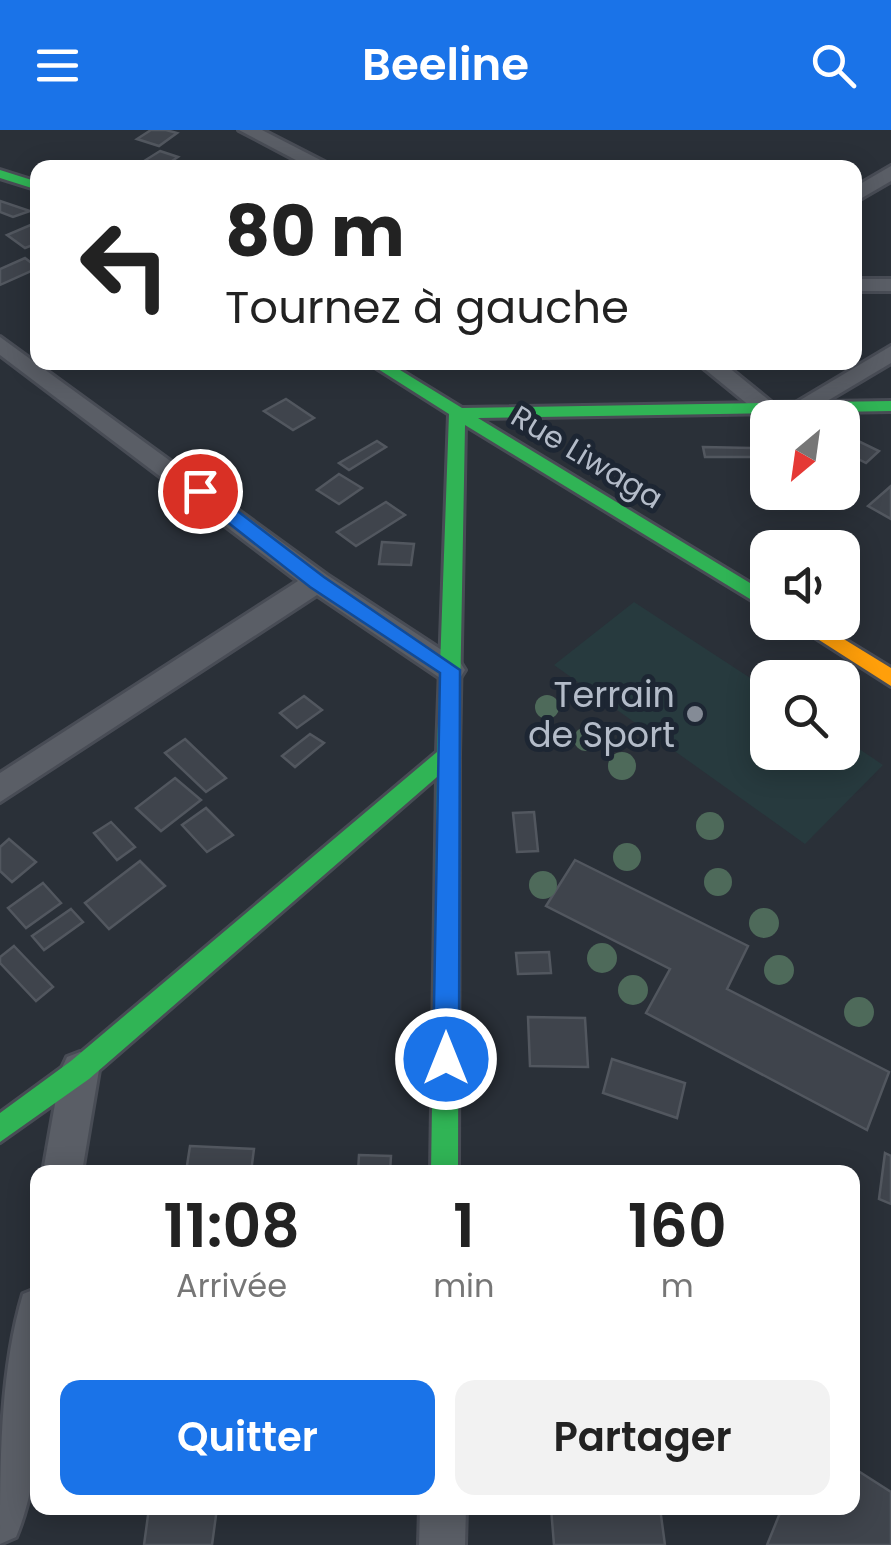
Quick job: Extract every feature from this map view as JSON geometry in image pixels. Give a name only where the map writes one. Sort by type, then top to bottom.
[{"type":"street","points":[[248,130],[310,160]]},
{"type":"street","points":[[862,191],[891,172]]},
{"type":"street","points":[[0,174],[30,183]]},
{"type":"street","points":[[862,285],[891,285]]},
{"type":"street","points":[[0,344],[30,367]]},
{"type":"street","points":[[811,400],[891,353]]},
{"type":"street","points":[[35,370],[317,582],[450,670]]},
{"type":"street","name":"Rue Liwaga","points":[[388,370],[750,592]]},
{"type":"street","points":[[717,370],[756,400]]},
{"type":"street","points":[[860,405],[891,406]]},
{"type":"street","points":[[445,1165],[448,755],[458,413],[750,406]]},
{"type":"street","points":[[0,790],[317,582]]},
{"type":"street","points":[[829,640],[891,678]]},
{"type":"street","points":[[0,1129],[80,1070],[448,755]]},
{"type":"street","points":[[63,1165],[80,1070]]},
{"type":"street","points":[[0,1521],[30,1353]]},
{"type":"street","points":[[442,1545],[443,1515]]},
{"type":"green space","name":"Terrain de Sport","points":[[634,602],[750,678],[750,770],[860,770],[860,749],[883,765],[805,844],[554,665]]},
{"type":"building","points":[[151,130],[177,133],[159,146],[137,139]]},
{"type":"building","points":[[160,151],[178,157],[174,160],[146,160]]},
{"type":"building","points":[[0,201],[30,211],[13,217],[0,212]]},
{"type":"building","points":[[30,225],[30,246],[25,248],[7,235]]},
{"type":"building","points":[[25,258],[30,262],[30,272],[0,285],[0,269]]},
{"type":"building","points":[[286,399],[314,418],[293,430],[264,411]]},
{"type":"building","points":[[377,441],[386,447],[349,470],[339,463]]},
{"type":"building","points":[[860,442],[879,451],[866,463],[860,460]]},
{"type":"building","points":[[703,447],[750,448],[750,457],[705,457]]},
{"type":"building","points":[[339,474],[362,488],[339,504],[317,490]]},
{"type":"building","points":[[891,486],[891,519],[868,506]]},
{"type":"building","points":[[386,502],[405,515],[356,546],[337,532]]},
{"type":"building","points":[[382,542],[414,544],[411,565],[379,564]]},
{"type":"building","points":[[304,696],[322,710],[297,728],[280,713]]},
{"type":"building","points":[[310,734],[324,743],[295,767],[282,756]]},
{"type":"building","points":[[185,739],[226,778],[206,792],[165,753]]},
{"type":"building","points":[[175,778],[201,800],[161,831],[136,808]]},
{"type":"building","points":[[206,808],[233,835],[207,852],[182,825]]},
{"type":"building","points":[[534,812],[538,851],[517,852],[513,813]]},
{"type":"building","points":[[111,822],[135,847],[117,860],[94,833]]},
{"type":"building","points":[[9,839],[36,862],[12,882],[0,871],[0,847]]},
{"type":"building","points":[[575,860],[748,946],[727,989],[889,1072],[867,1130],[646,1013],[670,969],[546,906]]},
{"type":"building","points":[[140,861],[165,886],[109,929],[85,903]]},
{"type":"building","points":[[43,883],[61,903],[26,928],[8,908]]},
{"type":"building","points":[[71,909],[83,922],[44,950],[32,936]]},
{"type":"building","points":[[14,946],[53,987],[36,1001],[0,963],[0,957]]},
{"type":"building","points":[[549,952],[551,973],[518,974],[516,953]]},
{"type":"building","points":[[528,1017],[585,1018],[588,1067],[530,1066]]},
{"type":"building","points":[[612,1059],[685,1083],[677,1118],[603,1093]]},
{"type":"building","points":[[190,1146],[254,1149],[252,1165],[187,1165]]},
{"type":"building","points":[[885,1153],[891,1156],[891,1204],[879,1199]]},
{"type":"building","points":[[359,1155],[391,1156],[390,1165],[358,1165]]},
{"type":"building","points":[[860,1472],[891,1492],[891,1545],[767,1545],[779,1515],[860,1515]]},
{"type":"building","points":[[148,1515],[216,1515],[212,1545],[144,1545]]},
{"type":"building","points":[[552,1515],[661,1515],[665,1545],[554,1545]]},
{"type":"traffic: fast","points":[[0,174],[30,183]]},
{"type":"traffic: fast","points":[[388,370],[750,592]]},
{"type":"traffic: fast","points":[[445,1165],[448,755],[457,413],[891,406]]},
{"type":"traffic: fast","points":[[0,1129],[80,1070],[448,755]]},
{"type":"traffic: slow","points":[[829,640],[891,678]]},
{"type":"place","name":"Terrain de Sport","points":[[695,714]]},
{"type":"route","points":[[200,491],[317,582],[450,670],[446,1059]]}]
